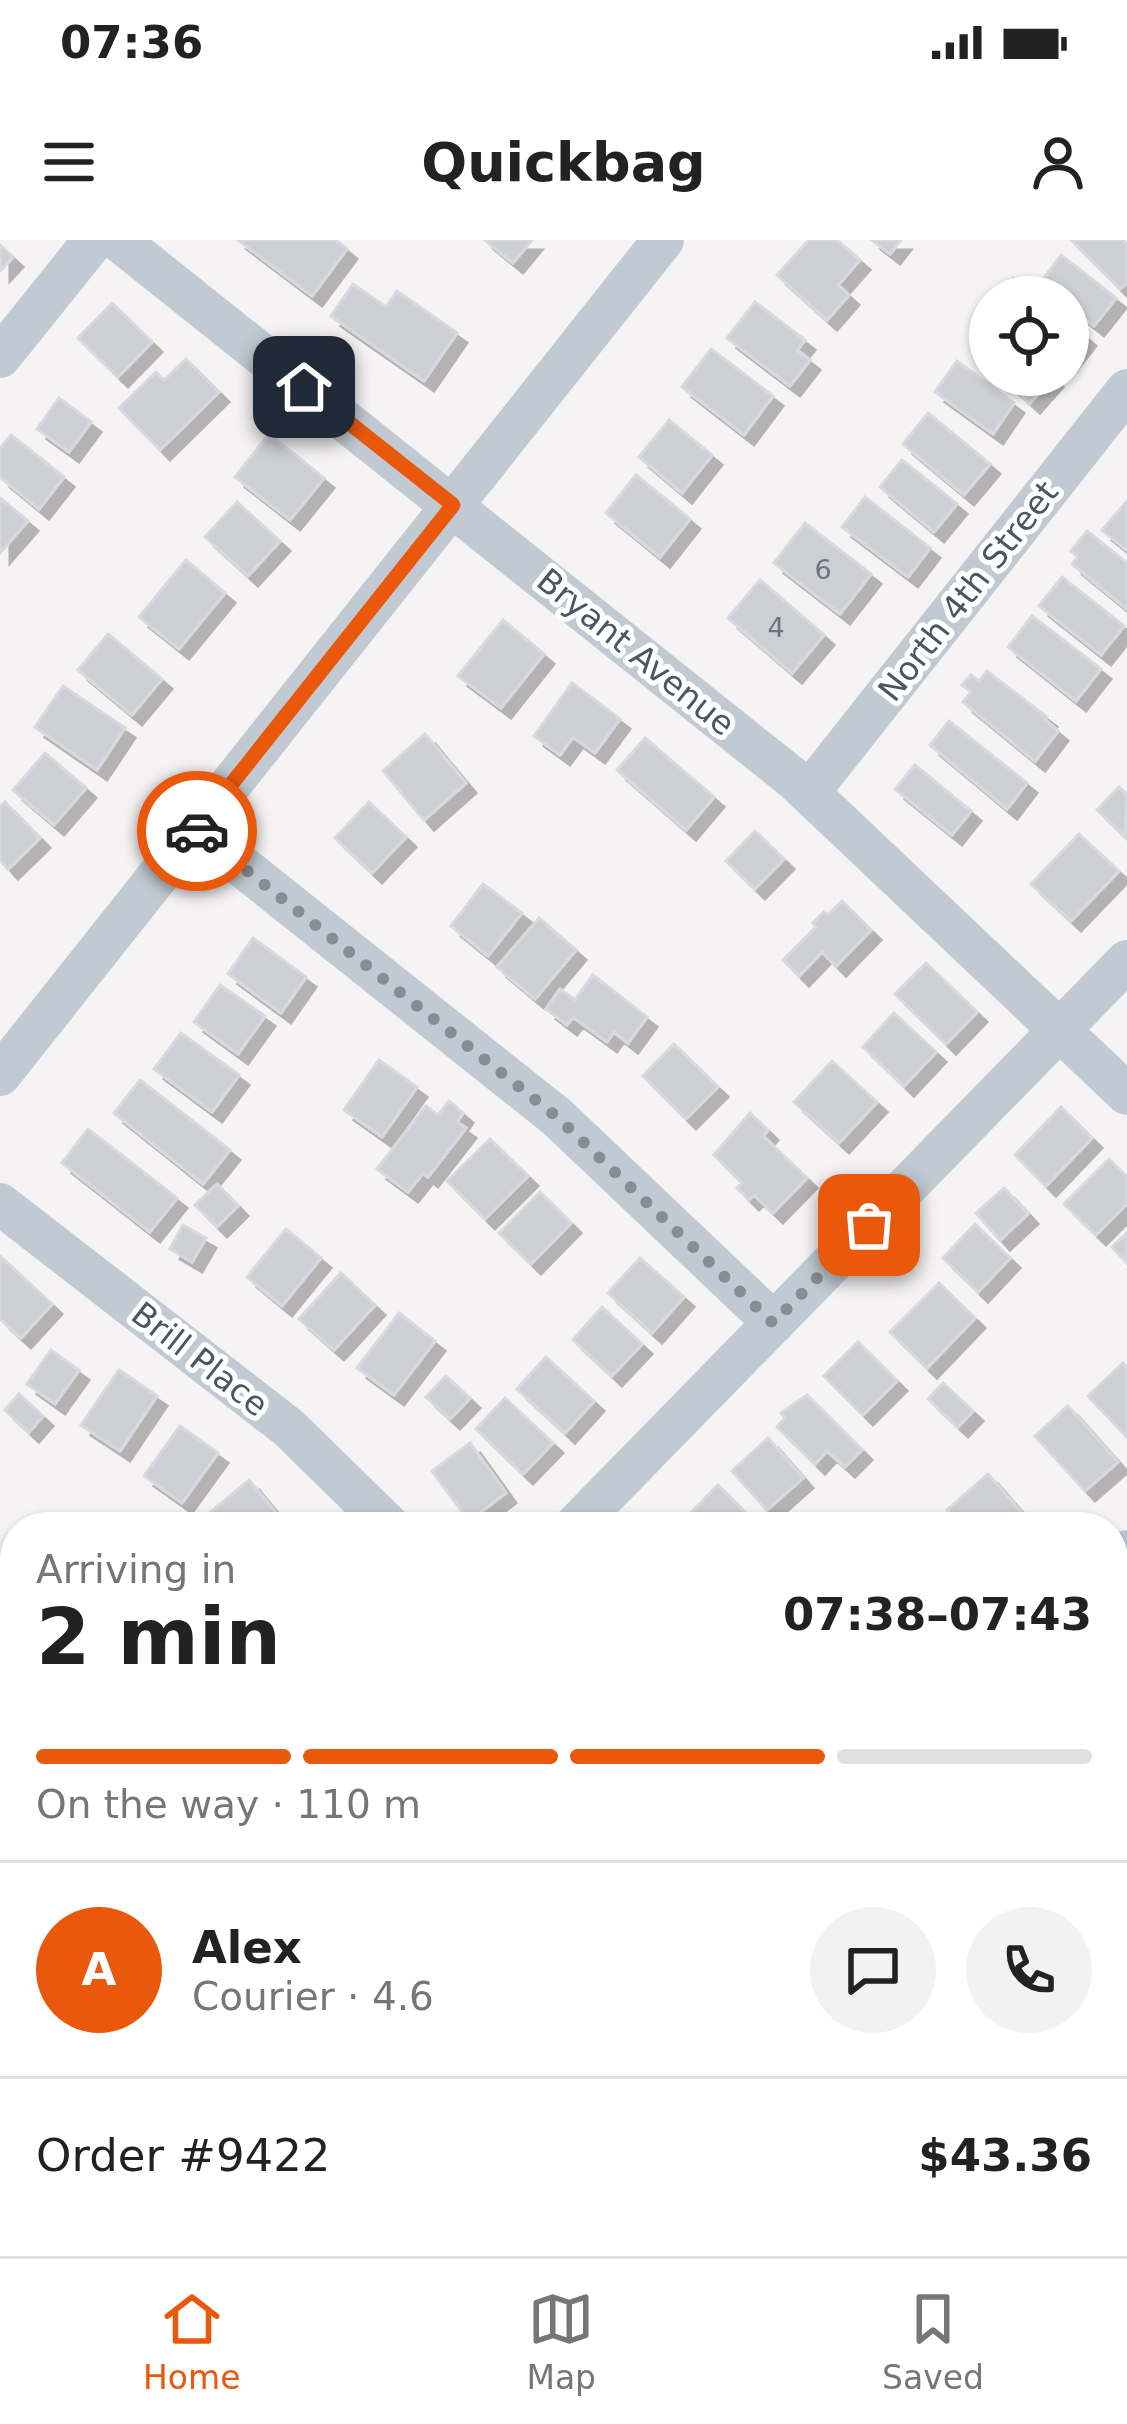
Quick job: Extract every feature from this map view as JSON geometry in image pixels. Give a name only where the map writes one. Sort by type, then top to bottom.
[{"type":"street","points":[[0,357],[94,240]]},
{"type":"street","name":"Bryant Avenue","points":[[118,240],[809,792],[1127,1094]]},
{"type":"street","points":[[0,1075],[663,240]]},
{"type":"street","name":"North 4th Street","points":[[809,792],[1127,390]]},
{"type":"street","points":[[195,830],[557,1117],[773,1323]]},
{"type":"street","points":[[589,1512],[1127,961]]},
{"type":"street","name":"Brill Place","points":[[0,1204],[289,1428],[375,1512]]},
{"type":"building","points":[[238,240],[336,240],[347,249],[312,296]]},
{"type":"building","points":[[485,240],[532,240],[513,263]]},
{"type":"building","points":[[809,240],[837,240],[860,260],[838,285],[849,295],[827,320],[777,275]]},
{"type":"building","points":[[872,240],[901,240],[890,254]]},
{"type":"building","points":[[1071,240],[1123,240],[1127,244],[1127,283],[1120,289]]},
{"type":"building","points":[[0,245],[13,257],[0,271]]},
{"type":"building","points":[[1061,255],[1088,276],[1045,276]]},
{"type":"building","points":[[1089,277],[1116,298],[1094,326],[1089,322]]},
{"type":"building","points":[[353,284],[386,307],[397,291],[457,333],[424,381],[331,316]]},
{"type":"building","points":[[755,302],[805,340],[797,350],[810,360],[790,386],[727,338]]},
{"type":"building","points":[[112,303],[152,342],[118,377],[78,338]]},
{"type":"building","points":[[711,349],[773,396],[744,435],[682,387]]},
{"type":"building","points":[[186,359],[219,392],[160,450],[119,408],[156,372],[164,380]]},
{"type":"building","points":[[957,361],[969,370],[969,396],[1004,396],[1014,403],[993,434],[935,392]]},
{"type":"building","points":[[59,398],[91,422],[69,452],[37,429]]},
{"type":"building","points":[[928,413],[990,464],[964,495],[903,444]]},
{"type":"building","points":[[669,420],[712,455],[682,493],[639,457]]},
{"type":"building","points":[[269,434],[324,478],[290,520],[235,477]]},
{"type":"building","points":[[11,435],[64,477],[39,509],[0,477],[0,448]]},
{"type":"building","points":[[902,460],[957,504],[934,532],[880,487]]},
{"type":"building","points":[[636,475],[690,519],[660,557],[606,513]]},
{"type":"building","points":[[865,497],[930,548],[908,577],[842,527]]},
{"type":"building","points":[[0,498],[28,521],[0,553]]},
{"type":"building","points":[[1127,501],[1127,550],[1102,530]]},
{"type":"building","points":[[237,502],[280,541],[248,576],[205,537]]},
{"type":"building","points":[[805,523],[871,574],[840,614],[774,563]]},
{"type":"building","points":[[1087,531],[1127,563],[1127,609],[1072,564],[1078,557],[1071,551]]},
{"type":"building","points":[[186,560],[225,593],[179,649],[139,617]]},
{"type":"building","points":[[1062,577],[1124,626],[1101,655],[1039,606]]},
{"type":"building","points":[[760,580],[824,635],[792,673],[728,618]]},
{"type":"building","points":[[1032,616],[1101,669],[1076,701],[1008,647]]},
{"type":"building","points":[[503,620],[544,654],[501,708],[458,676]]},
{"type":"building","points":[[108,634],[162,679],[132,715],[78,670]]},
{"type":"building","points":[[987,671],[1058,731],[1035,761],[963,702],[971,692],[962,685],[971,675],[979,681]]},
{"type":"building","points":[[572,683],[620,719],[595,753],[573,737],[560,755],[534,736]]},
{"type":"building","points":[[63,686],[125,728],[97,770],[35,727]]},
{"type":"building","points":[[949,721],[1027,783],[1007,809],[930,745]]},
{"type":"building","points":[[425,734],[466,783],[424,820],[383,771]]},
{"type":"building","points":[[645,738],[714,797],[686,830],[617,770]]},
{"type":"building","points":[[45,753],[86,788],[54,825],[13,790]]},
{"type":"building","points":[[915,765],[971,811],[952,835],[895,789]]},
{"type":"building","points":[[1119,787],[1127,794],[1125,836],[1097,810]]},
{"type":"building","points":[[5,802],[40,838],[8,869],[0,860],[0,807]]},
{"type":"building","points":[[369,802],[406,837],[372,873],[335,838]]},
{"type":"building","points":[[755,831],[784,859],[755,889],[726,861]]},
{"type":"building","points":[[1079,834],[1119,871],[1071,921],[1031,884]]},
{"type":"building","points":[[483,884],[522,913],[488,956],[451,926]]},
{"type":"building","points":[[842,901],[871,930],[836,966],[822,952],[799,976],[783,960],[816,927],[813,923],[824,912],[828,915]]},
{"type":"building","points":[[539,918],[576,950],[535,999],[497,967]]},
{"type":"building","points":[[253,938],[306,977],[281,1013],[228,974]]},
{"type":"building","points":[[926,963],[977,1012],[946,1044],[895,994]]},
{"type":"building","points":[[593,975],[647,1017],[628,1043],[614,1032],[607,1042],[573,1017],[567,1025],[546,1009],[560,989],[575,1000]]},
{"type":"building","points":[[220,985],[265,1016],[238,1054],[194,1022]]},
{"type":"building","points":[[894,1013],[936,1052],[904,1086],[863,1047]]},
{"type":"building","points":[[181,1033],[239,1075],[212,1112],[154,1069]]},
{"type":"building","points":[[674,1044],[718,1087],[686,1119],[643,1076]]},
{"type":"building","points":[[379,1060],[417,1087],[382,1137],[344,1110]]},
{"type":"building","points":[[832,1061],[877,1102],[839,1143],[794,1102]]},
{"type":"building","points":[[140,1080],[230,1150],[203,1184],[114,1113]]},
{"type":"building","points":[[449,1101],[463,1113],[457,1122],[466,1128],[428,1177],[423,1173],[408,1192],[377,1169],[426,1106],[438,1115]]},
{"type":"building","points":[[1061,1107],[1092,1138],[1046,1186],[1015,1155]]},
{"type":"building","points":[[750,1113],[768,1130],[763,1136],[807,1178],[773,1213],[754,1195],[749,1200],[737,1188],[742,1183],[714,1155]]},
{"type":"building","points":[[88,1129],[177,1198],[150,1232],[62,1163]]},
{"type":"building","points":[[490,1139],[528,1176],[485,1219],[447,1181]]},
{"type":"building","points":[[1109,1159],[1127,1177],[1127,1204],[1096,1235],[1064,1204]]},
{"type":"building","points":[[217,1184],[238,1206],[217,1227],[195,1205]]},
{"type":"building","points":[[1004,1188],[1028,1214],[1000,1240],[976,1213]]},
{"type":"building","points":[[540,1192],[571,1223],[531,1264],[499,1233]]},
{"type":"building","points":[[975,1224],[1010,1258],[978,1292],[943,1258]]},
{"type":"building","points":[[183,1225],[206,1238],[192,1262],[170,1249]]},
{"type":"building","points":[[286,1229],[321,1258],[282,1306],[247,1277]]},
{"type":"building","points":[[1127,1233],[1127,1263],[1112,1247]]},
{"type":"building","points":[[0,1256],[52,1304],[21,1338],[0,1319]]},
{"type":"building","points":[[640,1258],[684,1297],[652,1333],[608,1293]]},
{"type":"building","points":[[341,1273],[375,1305],[334,1350],[299,1319]]},
{"type":"building","points":[[939,1283],[975,1318],[927,1368],[890,1332]]},
{"type":"building","points":[[602,1307],[642,1344],[612,1376],[573,1340]]},
{"type":"building","points":[[399,1313],[435,1341],[394,1395],[357,1368]]},
{"type":"building","points":[[858,1342],[897,1381],[863,1415],[824,1376]]},
{"type":"building","points":[[51,1350],[79,1370],[55,1404],[27,1384]]},
{"type":"building","points":[[546,1357],[594,1401],[565,1433],[517,1389]]},
{"type":"building","points":[[1123,1363],[1127,1368],[1127,1437],[1088,1396]]},
{"type":"building","points":[[119,1370],[157,1396],[120,1451],[81,1425]]},
{"type":"building","points":[[446,1376],[470,1398],[450,1419],[426,1397]]},
{"type":"building","points":[[943,1383],[973,1411],[958,1427],[928,1399]]},
{"type":"building","points":[[19,1394],[43,1416],[29,1432],[5,1410]]},
{"type":"building","points":[[807,1395],[862,1450],[845,1467],[827,1451],[815,1464],[777,1427],[785,1418],[781,1413]]},
{"type":"building","points":[[505,1398],[553,1443],[523,1474],[476,1429]]},
{"type":"building","points":[[1068,1406],[1118,1462],[1085,1491],[1035,1436]]},
{"type":"building","points":[[180,1426],[218,1453],[182,1503],[144,1476]]},
{"type":"building","points":[[768,1438],[803,1478],[767,1510],[732,1471]]},
{"type":"building","points":[[470,1443],[506,1493],[481,1512],[462,1512],[432,1471]]},
{"type":"building","points":[[988,1474],[1021,1512],[949,1512]]},
{"type":"building","points":[[249,1480],[275,1512],[211,1512]]},
{"type":"building","points":[[718,1485],[745,1512],[692,1512]]},
{"type":"way so far","points":[[197,831],[557,1117],[773,1323],[869,1225]]},
{"type":"route","points":[[197,831],[453,505],[304,387]]}]
